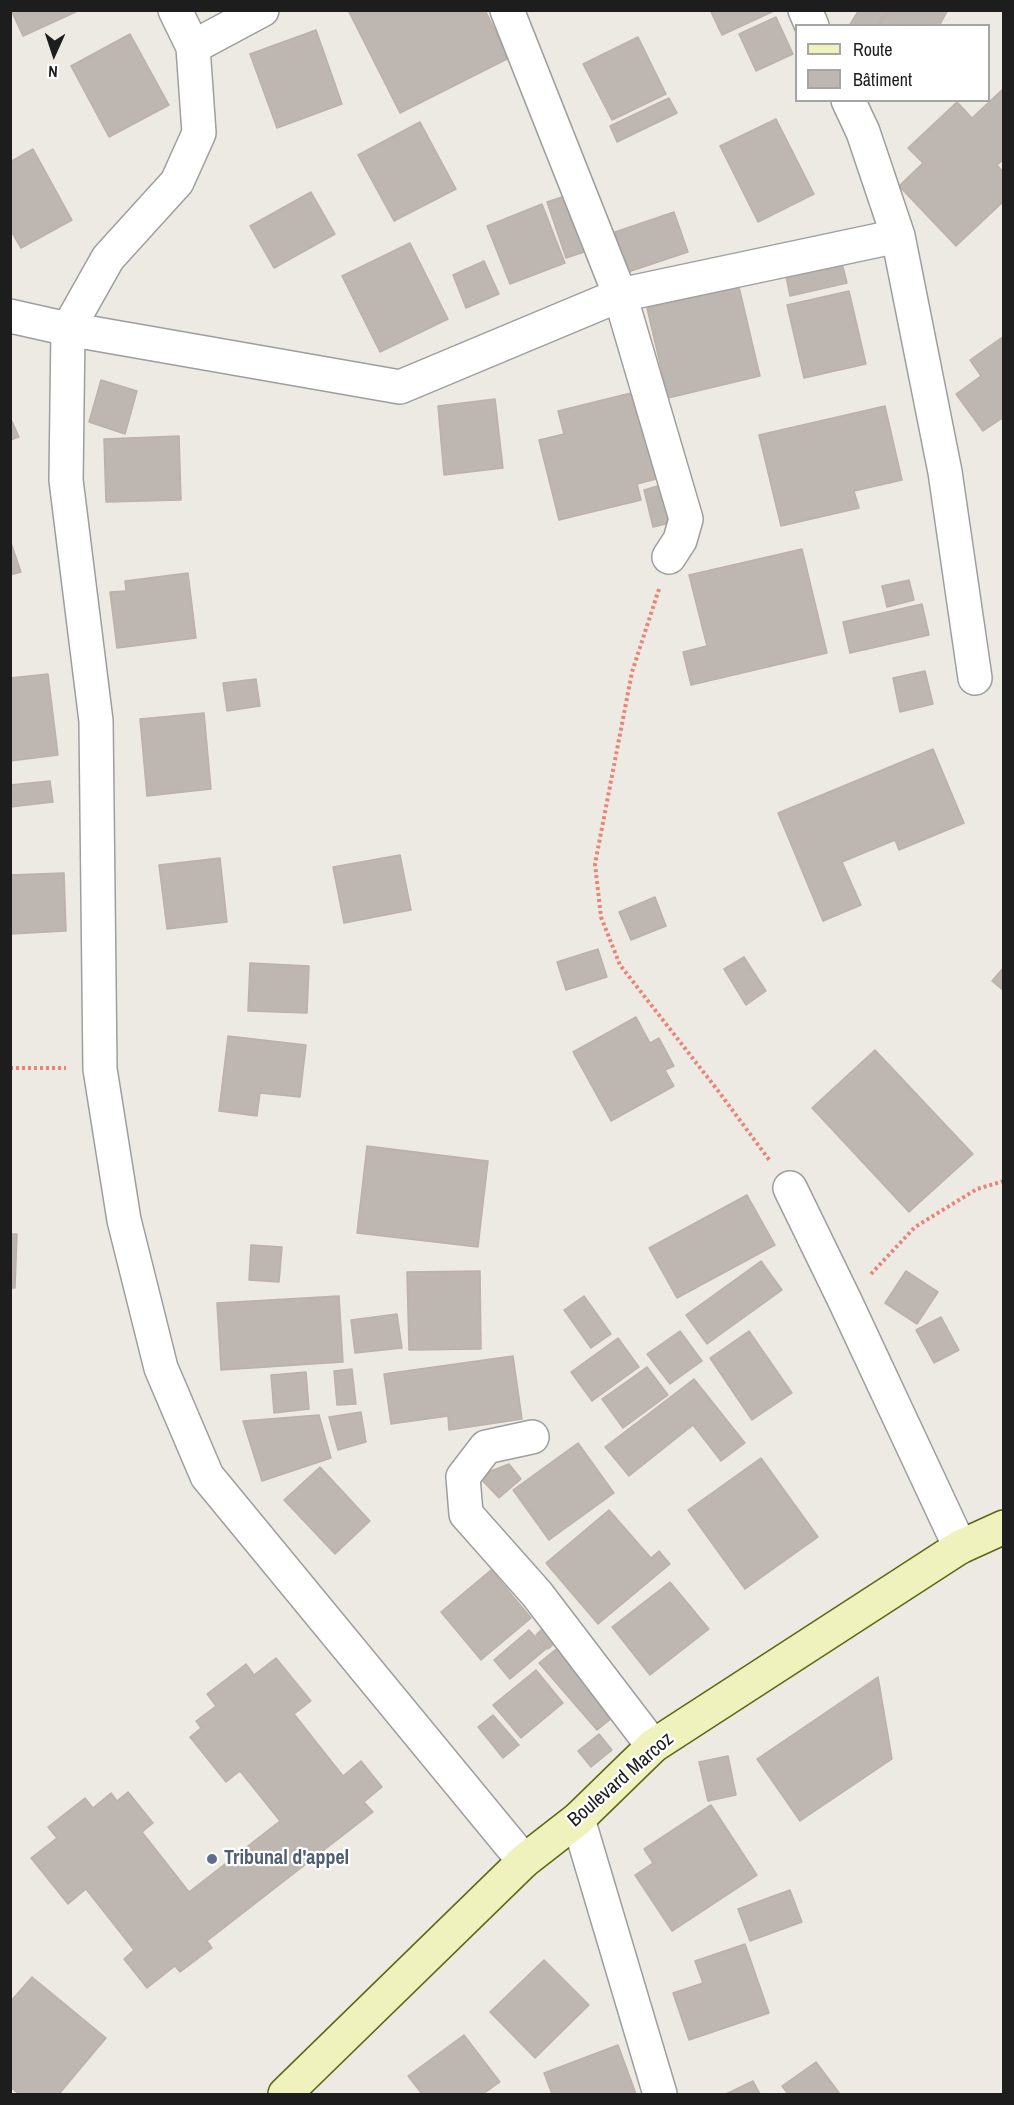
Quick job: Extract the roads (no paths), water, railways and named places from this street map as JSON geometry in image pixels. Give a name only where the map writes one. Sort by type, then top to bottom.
[{"type":"main road","name":"Boulevard Marcoz","points":[[285,2094],[524,1862],[578,1819],[653,1746],[960,1547],[1004,1527]]},
{"type":"street","points":[[175,10],[193,47],[199,133],[177,182],[108,258],[68,329],[66,480],[96,721],[100,1069],[124,1220],[160,1368],[207,1476],[524,1862]]},
{"type":"street","points":[[193,47],[262,10]]},
{"type":"street","points":[[507,10],[620,295],[686,519],[680,540],[669,557]]},
{"type":"street","points":[[805,10],[811,24]]},
{"type":"street","points":[[849,102],[863,132],[898,236],[945,472],[975,678]]},
{"type":"street","points":[[10,316],[68,329],[400,387],[620,295],[898,236]]},
{"type":"street","points":[[790,1188],[960,1547]]},
{"type":"street","points":[[532,1437],[486,1446],[463,1478],[466,1514],[537,1594],[653,1746]]},
{"type":"street","points":[[578,1819],[660,2094]]},
{"type":"place","name":"Tribunal d'appel","points":[[212,1859]]}]
